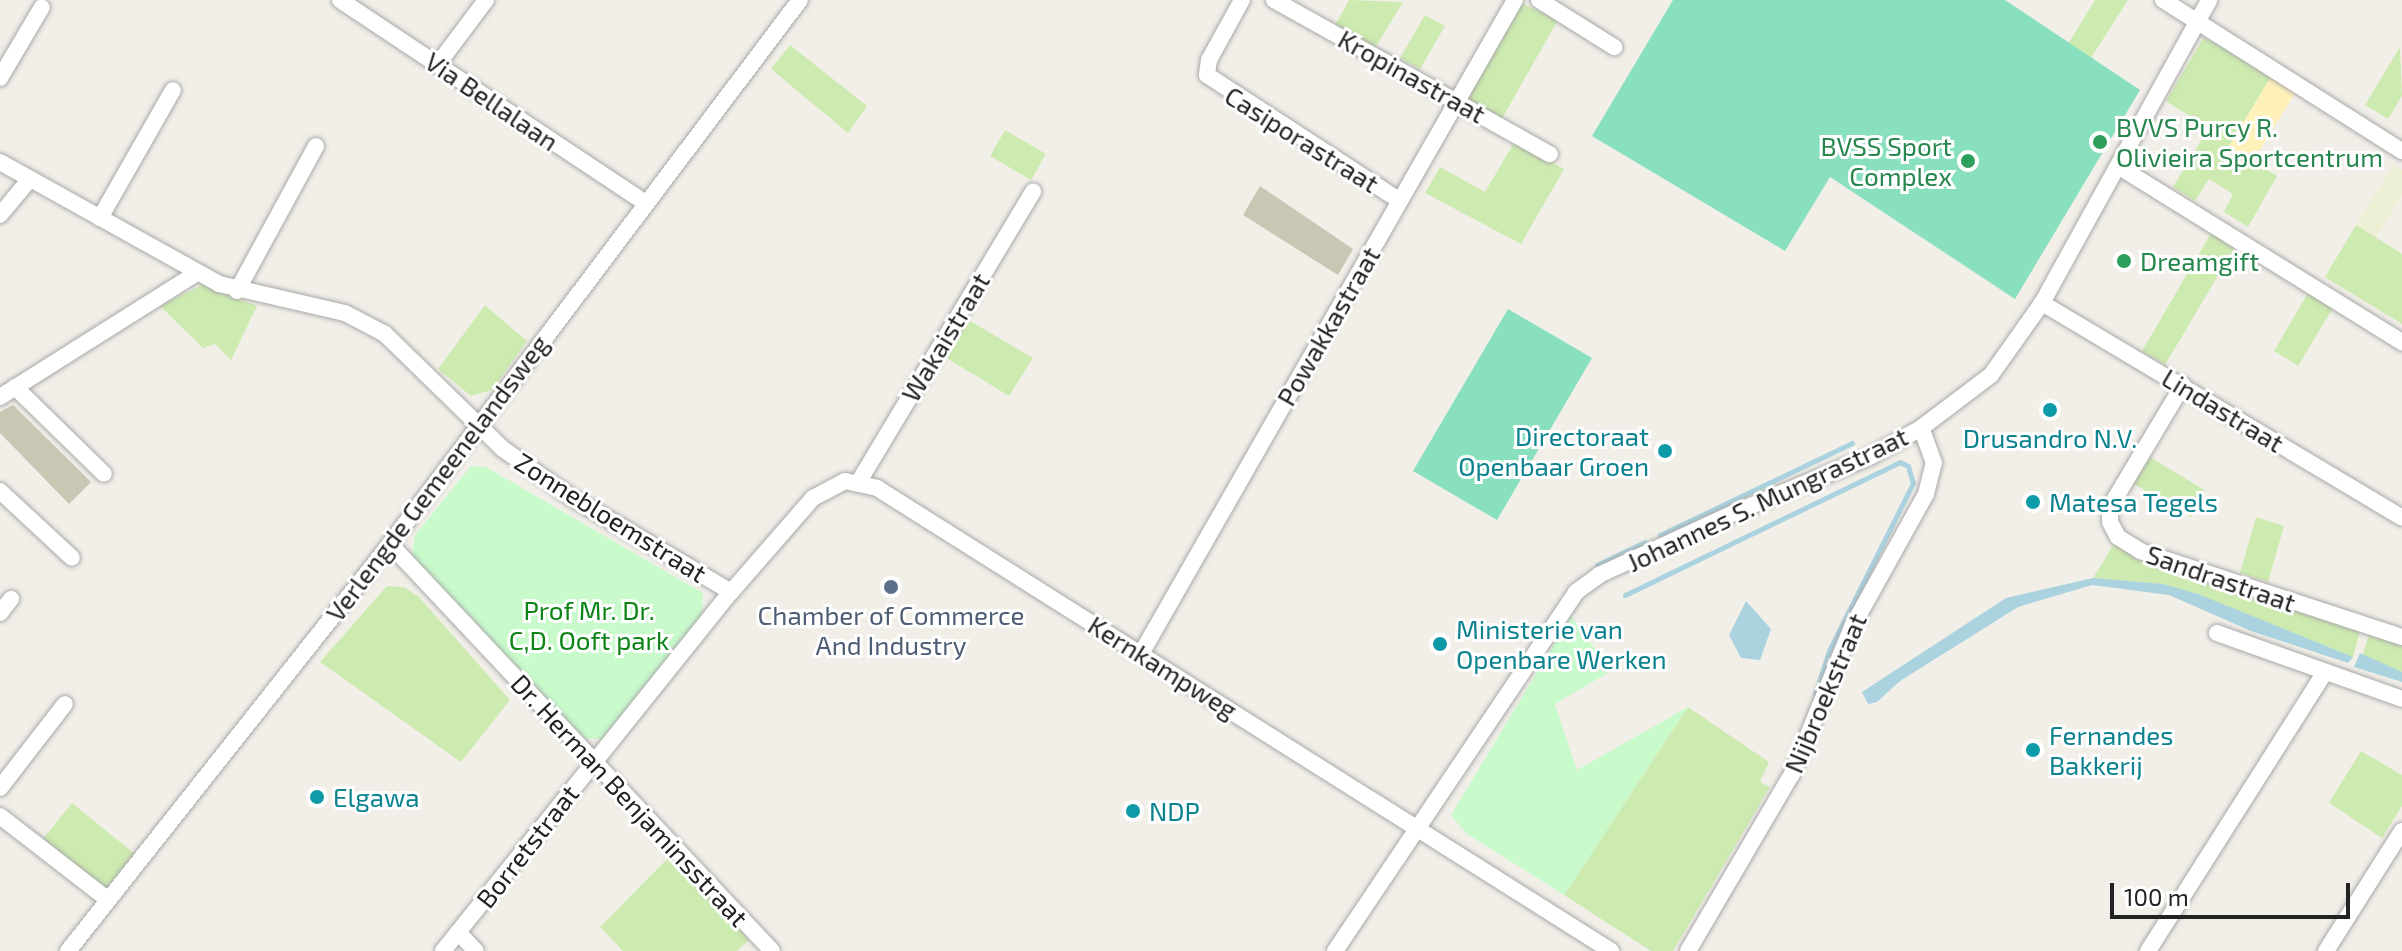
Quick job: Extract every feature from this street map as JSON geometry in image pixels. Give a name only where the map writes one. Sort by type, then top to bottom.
[{"type":"street","name":"Via Bellalaan","points":[[340,0],[644,202]]},
{"type":"street","points":[[438,64],[486,0]]},
{"type":"street","name":"Verlengde Gemeenelandsweg","points":[[68,951],[390,544],[644,202],[800,0]]},
{"type":"street","name":"Casiporastraat","points":[[1242,0],[1209,60],[1207,75],[1400,201]]},
{"type":"street","name":"Kropinastraat","points":[[1274,0],[1550,154]]},
{"type":"street","name":"Powakkastraat","points":[[1142,652],[1515,0]]},
{"type":"street","points":[[1539,0],[1614,47]]},
{"type":"street","points":[[2163,0],[2402,151]]},
{"type":"street","name":"Johannes S. Mungrastraat","points":[[1335,951],[1576,592],[1599,575],[1871,456],[1921,428],[1991,375],[2042,303],[2121,168],[2209,0]]},
{"type":"street","points":[[0,78],[42,7]]},
{"type":"street","points":[[100,218],[173,90]]},
{"type":"street","points":[[237,291],[316,146]]},
{"type":"street","name":"Zonnebloemstraat","points":[[0,162],[197,273],[237,291],[345,313],[385,334],[479,426],[571,497],[731,592]]},
{"type":"street","points":[[2121,168],[2402,342]]},
{"type":"street","points":[[0,215],[30,179]]},
{"type":"street","name":"Wakaistraat","points":[[858,483],[1033,192]]},
{"type":"street","points":[[0,397],[197,273]]},
{"type":"street","name":"Lindastraat","points":[[2042,303],[2402,518]]},
{"type":"street","name":"Sandrastraat","points":[[2183,385],[2110,507],[2110,522],[2118,537],[2140,551],[2402,637]]},
{"type":"street","points":[[15,387],[104,474]]},
{"type":"street","name":"Nijbroekstraat","points":[[1688,951],[1792,774],[1852,627],[1926,494],[1934,463],[1921,428]]},
{"type":"street","points":[[731,592],[813,498],[845,481],[858,483]]},
{"type":"street","name":"Kernkampweg","points":[[858,483],[877,488],[1142,652],[1611,951]]},
{"type":"street","points":[[0,491],[72,558]]},
{"type":"street","name":"Dr. Herman Benjaminsstraat","points":[[390,544],[772,951]]},
{"type":"street","name":"Borretstraat","points":[[443,951],[731,592]]},
{"type":"street","points":[[0,613],[11,599]]},
{"type":"street","points":[[2217,633],[2323,675],[2402,699]]},
{"type":"street","points":[[2148,951],[2323,675]]},
{"type":"street","points":[[0,788],[65,704]]},
{"type":"street","points":[[0,816],[107,899]]},
{"type":"street","points":[[2326,951],[2402,831]]},
{"type":"street","points":[[458,932],[476,951]]},
{"type":"shaded area","points":[[2393,165],[2402,170],[2402,196],[2376,238],[2356,225]]},
{"type":"shaded area","points":[[1260,186],[1353,249],[1338,275],[1243,215]]},
{"type":"shaded area","points":[[13,405],[91,482],[69,504],[0,433],[0,412]]},
{"type":"green space","points":[[1349,0],[1403,2],[1374,50],[1334,27]]},
{"type":"green space","points":[[1673,0],[2005,0],[2140,90],[2015,299],[1830,177],[1785,251],[1592,136]]},
{"type":"green space","points":[[2095,0],[2128,0],[2091,58],[2068,44]]},
{"type":"green space","points":[[1521,3],[1558,20],[1500,122],[1467,102],[1468,93]]},
{"type":"green space","points":[[1425,15],[1445,26],[1420,69],[1400,58]]},
{"type":"green space","points":[[2204,37],[2272,75],[2229,146],[2277,176],[2248,227],[2224,212],[2233,194],[2209,179],[2195,201],[2173,187],[2209,128],[2166,101]]},
{"type":"green space","points":[[790,45],[867,106],[848,133],[771,69]]},
{"type":"green space","points":[[2400,47],[2402,96],[2388,119],[2365,105]]},
{"type":"green space","points":[[1005,130],[1046,154],[1031,180],[990,156]]},
{"type":"green space","points":[[1515,141],[1564,169],[1521,244],[1425,193],[1440,167],[1485,192]]},
{"type":"green space","points":[[2356,225],[2402,254],[2402,324],[2325,277]]},
{"type":"green space","points":[[2211,233],[2235,247],[2165,365],[2142,351]]},
{"type":"green space","points":[[202,285],[257,306],[231,360],[215,344],[203,348],[160,306]]},
{"type":"green space","points":[[2308,293],[2333,308],[2298,366],[2274,351]]},
{"type":"green space","points":[[485,305],[527,341],[492,390],[471,396],[438,369]]},
{"type":"green space","points":[[1508,309],[1592,358],[1497,520],[1413,471]]},
{"type":"green space","points":[[962,316],[1033,358],[1009,396],[940,354]]},
{"type":"green space","points":[[2150,457],[2206,491],[2191,517],[2134,484]]},
{"type":"green space","name":"Prof Mr. Dr. C,D. Ooft park","points":[[471,466],[486,467],[703,593],[702,618],[602,739],[580,738],[412,556],[415,535]]},
{"type":"green space","points":[[2256,517],[2284,526],[2268,582],[2240,573]]},
{"type":"green space","points":[[2114,544],[2138,560],[2360,632],[2353,657],[2163,584],[2093,578]]},
{"type":"green space","points":[[387,586],[404,587],[419,597],[510,700],[461,762],[320,662]]},
{"type":"green space","points":[[1571,616],[1611,671],[1555,704],[1577,770],[1688,707],[1564,895],[1467,834],[1451,815]]},
{"type":"green space","points":[[2369,634],[2402,642],[2402,672],[2362,657]]},
{"type":"green space","points":[[1688,707],[1769,762],[1760,782],[1770,787],[1673,951],[1651,951],[1564,895]]},
{"type":"green space","points":[[2361,751],[2402,775],[2402,806],[2382,838],[2329,803]]},
{"type":"green space","points":[[72,803],[135,854],[104,891],[41,841]]},
{"type":"green space","points":[[671,855],[749,940],[737,951],[623,951],[600,927]]},
{"type":"sand","points":[[2272,75],[2297,90],[2253,161],[2229,146]]},
{"type":"water","points":[[2093,578],[2163,584],[2198,594],[2353,657],[2348,663],[2251,631],[2169,595],[2092,585],[2018,607],[1900,681],[1877,702],[1868,704],[1862,692],[2006,598]]},
{"type":"water","points":[[1746,601],[1771,629],[1760,660],[1741,658],[1729,635]]},
{"type":"water","points":[[2360,653],[2402,672],[2402,682],[2354,667]]},
{"type":"waterway","points":[[1660,535],[1852,443]]},
{"type":"waterway","points":[[1625,595],[1900,462],[1908,466],[1913,483],[1829,651],[1815,694]]},
{"type":"waterway","points":[[1597,565],[1645,542]]},
{"type":"place","name":"BVVS Purcy R. Olivieira Sportcentrum","points":[[2100,142]]},
{"type":"place","name":"BVSS Sport Complex","points":[[1968,161]]},
{"type":"place","name":"Dreamgift","points":[[2124,261]]},
{"type":"place","name":"Drusandro N.V.","points":[[2050,410]]},
{"type":"place","name":"Directoraat Openbaar Groen","points":[[1665,451]]},
{"type":"place","name":"Matesa Tegels","points":[[2033,502]]},
{"type":"place","name":"Chamber of Commerce And Industry","points":[[891,587]]},
{"type":"place","name":"Ministerie van Openbare Werken","points":[[1440,644]]},
{"type":"place","name":"Fernandes Bakkerij","points":[[2033,750]]},
{"type":"place","name":"Elgawa","points":[[317,797]]},
{"type":"place","name":"NDP","points":[[1133,811]]}]
